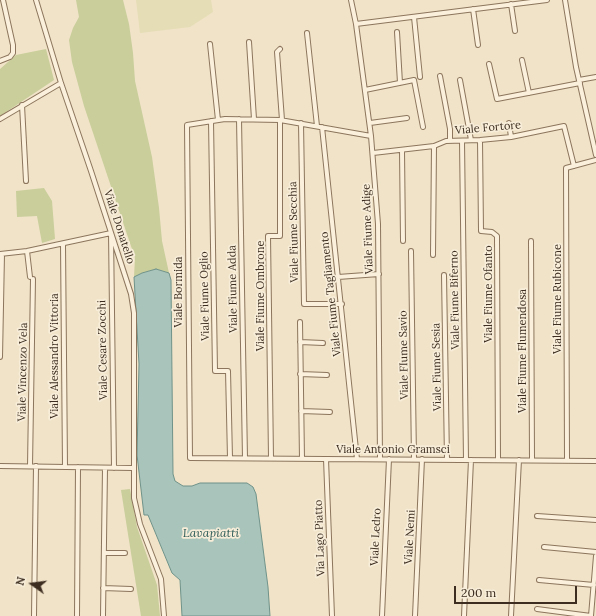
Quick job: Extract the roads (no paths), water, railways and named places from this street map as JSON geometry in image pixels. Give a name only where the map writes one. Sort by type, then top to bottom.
[{"type":"street","points":[[0,61],[10,57],[13,53],[14,45],[3,0]]},
{"type":"street","name":"Viale Donatello","points":[[36,0],[61,83],[131,294],[134,312],[134,498],[140,524],[161,579],[164,616]]},
{"type":"street","name":"Viale Fiume Adige","points":[[351,0],[356,24],[370,123],[378,224],[380,459]]},
{"type":"street","points":[[494,0],[496,6]]},
{"type":"street","points":[[356,24],[547,0]]},
{"type":"street","points":[[565,0],[580,82],[596,155]]},
{"type":"street","points":[[514,3],[515,31]]},
{"type":"street","points":[[473,9],[478,45]]},
{"type":"street","points":[[414,17],[420,77]]},
{"type":"street","points":[[396,32],[400,83]]},
{"type":"street","name":"Viale Fiume Tagliamento","points":[[307,33],[342,304],[357,459]]},
{"type":"street","points":[[249,42],[254,119]]},
{"type":"street","points":[[210,44],[218,120]]},
{"type":"street","points":[[280,49],[277,52],[281,120]]},
{"type":"street","points":[[522,60],[529,93]]},
{"type":"street","points":[[489,64],[497,99],[580,82],[596,76]]},
{"type":"street","points":[[440,76],[450,129],[450,141]]},
{"type":"street","points":[[365,90],[414,80],[423,127]]},
{"type":"street","points":[[460,80],[471,140]]},
{"type":"street","points":[[0,119],[61,83]]},
{"type":"street","points":[[22,105],[26,181]]},
{"type":"street","points":[[370,123],[407,118]]},
{"type":"street","points":[[211,121],[239,119],[281,120],[371,136]]},
{"type":"street","name":"Viale Fiume Adda","points":[[239,119],[245,458]]},
{"type":"street","name":"Viale Fiume Ombrone","points":[[272,458],[268,236],[280,236],[281,120]]},
{"type":"street","name":"Viale Bormida","points":[[190,458],[187,125],[211,121]]},
{"type":"street","name":"Viale Fiume Oglio","points":[[211,121],[215,371],[228,371],[230,458]]},
{"type":"street","name":"Viale Fiume Secchia","points":[[301,123],[304,304],[342,304]]},
{"type":"street","points":[[509,123],[511,137]]},
{"type":"street","name":"Viale Fortore","points":[[373,153],[434,146],[446,141],[511,137],[564,126],[574,166]]},
{"type":"street","name":"Viale Fiume Ofanto","points":[[480,140],[481,231],[492,232],[497,236],[498,460]]},
{"type":"street","name":"Viale Fiume Biferno","points":[[462,141],[466,460]]},
{"type":"street","points":[[433,255],[434,146]]},
{"type":"street","points":[[402,150],[402,241]]},
{"type":"street","points":[[574,166],[596,160]]},
{"type":"street","name":"Viale Fiume Rubicone","points":[[567,460],[566,168],[574,166]]},
{"type":"street","points":[[0,357],[1,254],[28,251],[111,233]]},
{"type":"street","name":"Viale Cesare Zocchi","points":[[111,233],[114,468]]},
{"type":"street","name":"Viale Fiume Flumendosa","points":[[531,241],[532,460]]},
{"type":"street","name":"Viale Alessandro Vittoria","points":[[64,244],[65,467]]},
{"type":"street","name":"Viale Vincenzo Vela","points":[[28,251],[32,278],[30,466]]},
{"type":"street","name":"Viale FIume Savio","points":[[411,251],[414,459]]},
{"type":"street","points":[[338,277],[379,274]]},
{"type":"street","name":"Viale Fiume Sesia","points":[[444,275],[447,460]]},
{"type":"street","points":[[300,322],[302,459]]},
{"type":"street","points":[[300,342],[323,343]]},
{"type":"street","points":[[300,374],[327,375]]},
{"type":"street","points":[[301,410],[330,412]]},
{"type":"street","name":"Viale Antonio Gramsci","points":[[190,458],[596,461]]},
{"type":"street","name":"Via Lago Piatto","points":[[326,459],[332,616]]},
{"type":"street","name":"Viale Ledro","points":[[382,616],[389,459]]},
{"type":"street","name":"Viale Nemi","points":[[415,616],[422,460]]},
{"type":"street","points":[[464,616],[471,460]]},
{"type":"street","points":[[512,616],[519,460]]},
{"type":"street","points":[[0,466],[133,468]]},
{"type":"street","points":[[34,616],[36,466]]},
{"type":"street","points":[[77,616],[78,467]]},
{"type":"street","points":[[103,616],[105,468]]},
{"type":"street","points":[[537,516],[596,520]]},
{"type":"street","points":[[544,547],[596,552]]},
{"type":"street","points":[[104,553],[125,553]]},
{"type":"street","points":[[537,609],[591,616],[596,556]]},
{"type":"street","points":[[539,580],[594,585]]},
{"type":"street","points":[[103,588],[131,588]]},
{"type":"water","name":"Lavapiatti","points":[[156,269],[169,273],[171,280],[173,474],[175,481],[183,486],[192,486],[200,483],[247,483],[253,487],[256,494],[268,587],[270,616],[182,616],[180,580],[172,573],[148,515],[144,515],[137,455],[139,364],[134,277]]}]
